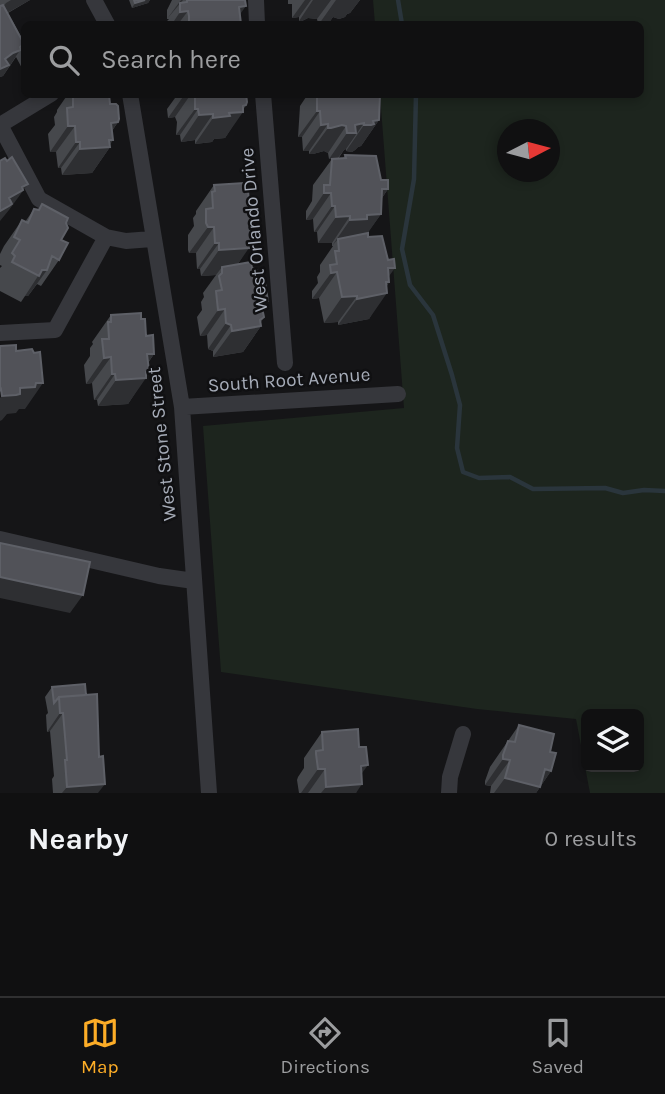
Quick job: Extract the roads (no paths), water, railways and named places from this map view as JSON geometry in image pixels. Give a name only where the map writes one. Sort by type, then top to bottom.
[{"type":"street","points":[[94,0],[105,21]]},
{"type":"street","points":[[256,0],[257,21]]},
{"type":"street","points":[[44,98],[0,125],[39,199],[106,237],[126,241],[152,239]]},
{"type":"street","name":"West Stone Street","points":[[131,98],[182,407],[209,793]]},
{"type":"street","name":"West Orlando Drive","points":[[263,98],[285,363]]},
{"type":"street","points":[[0,334],[55,330],[106,237]]},
{"type":"street","name":"South Root Avenue","points":[[182,407],[398,394]]},
{"type":"street","points":[[0,539],[159,576],[194,581]]},
{"type":"street","points":[[449,793],[450,777],[463,734]]},
{"type":"waterway","points":[[398,0],[402,21]]},
{"type":"waterway","points":[[416,98],[414,179],[402,249],[410,285],[433,315],[452,375],[460,405],[457,448],[463,472],[479,478],[510,477],[533,489],[605,488],[623,493],[665,491]]}]
